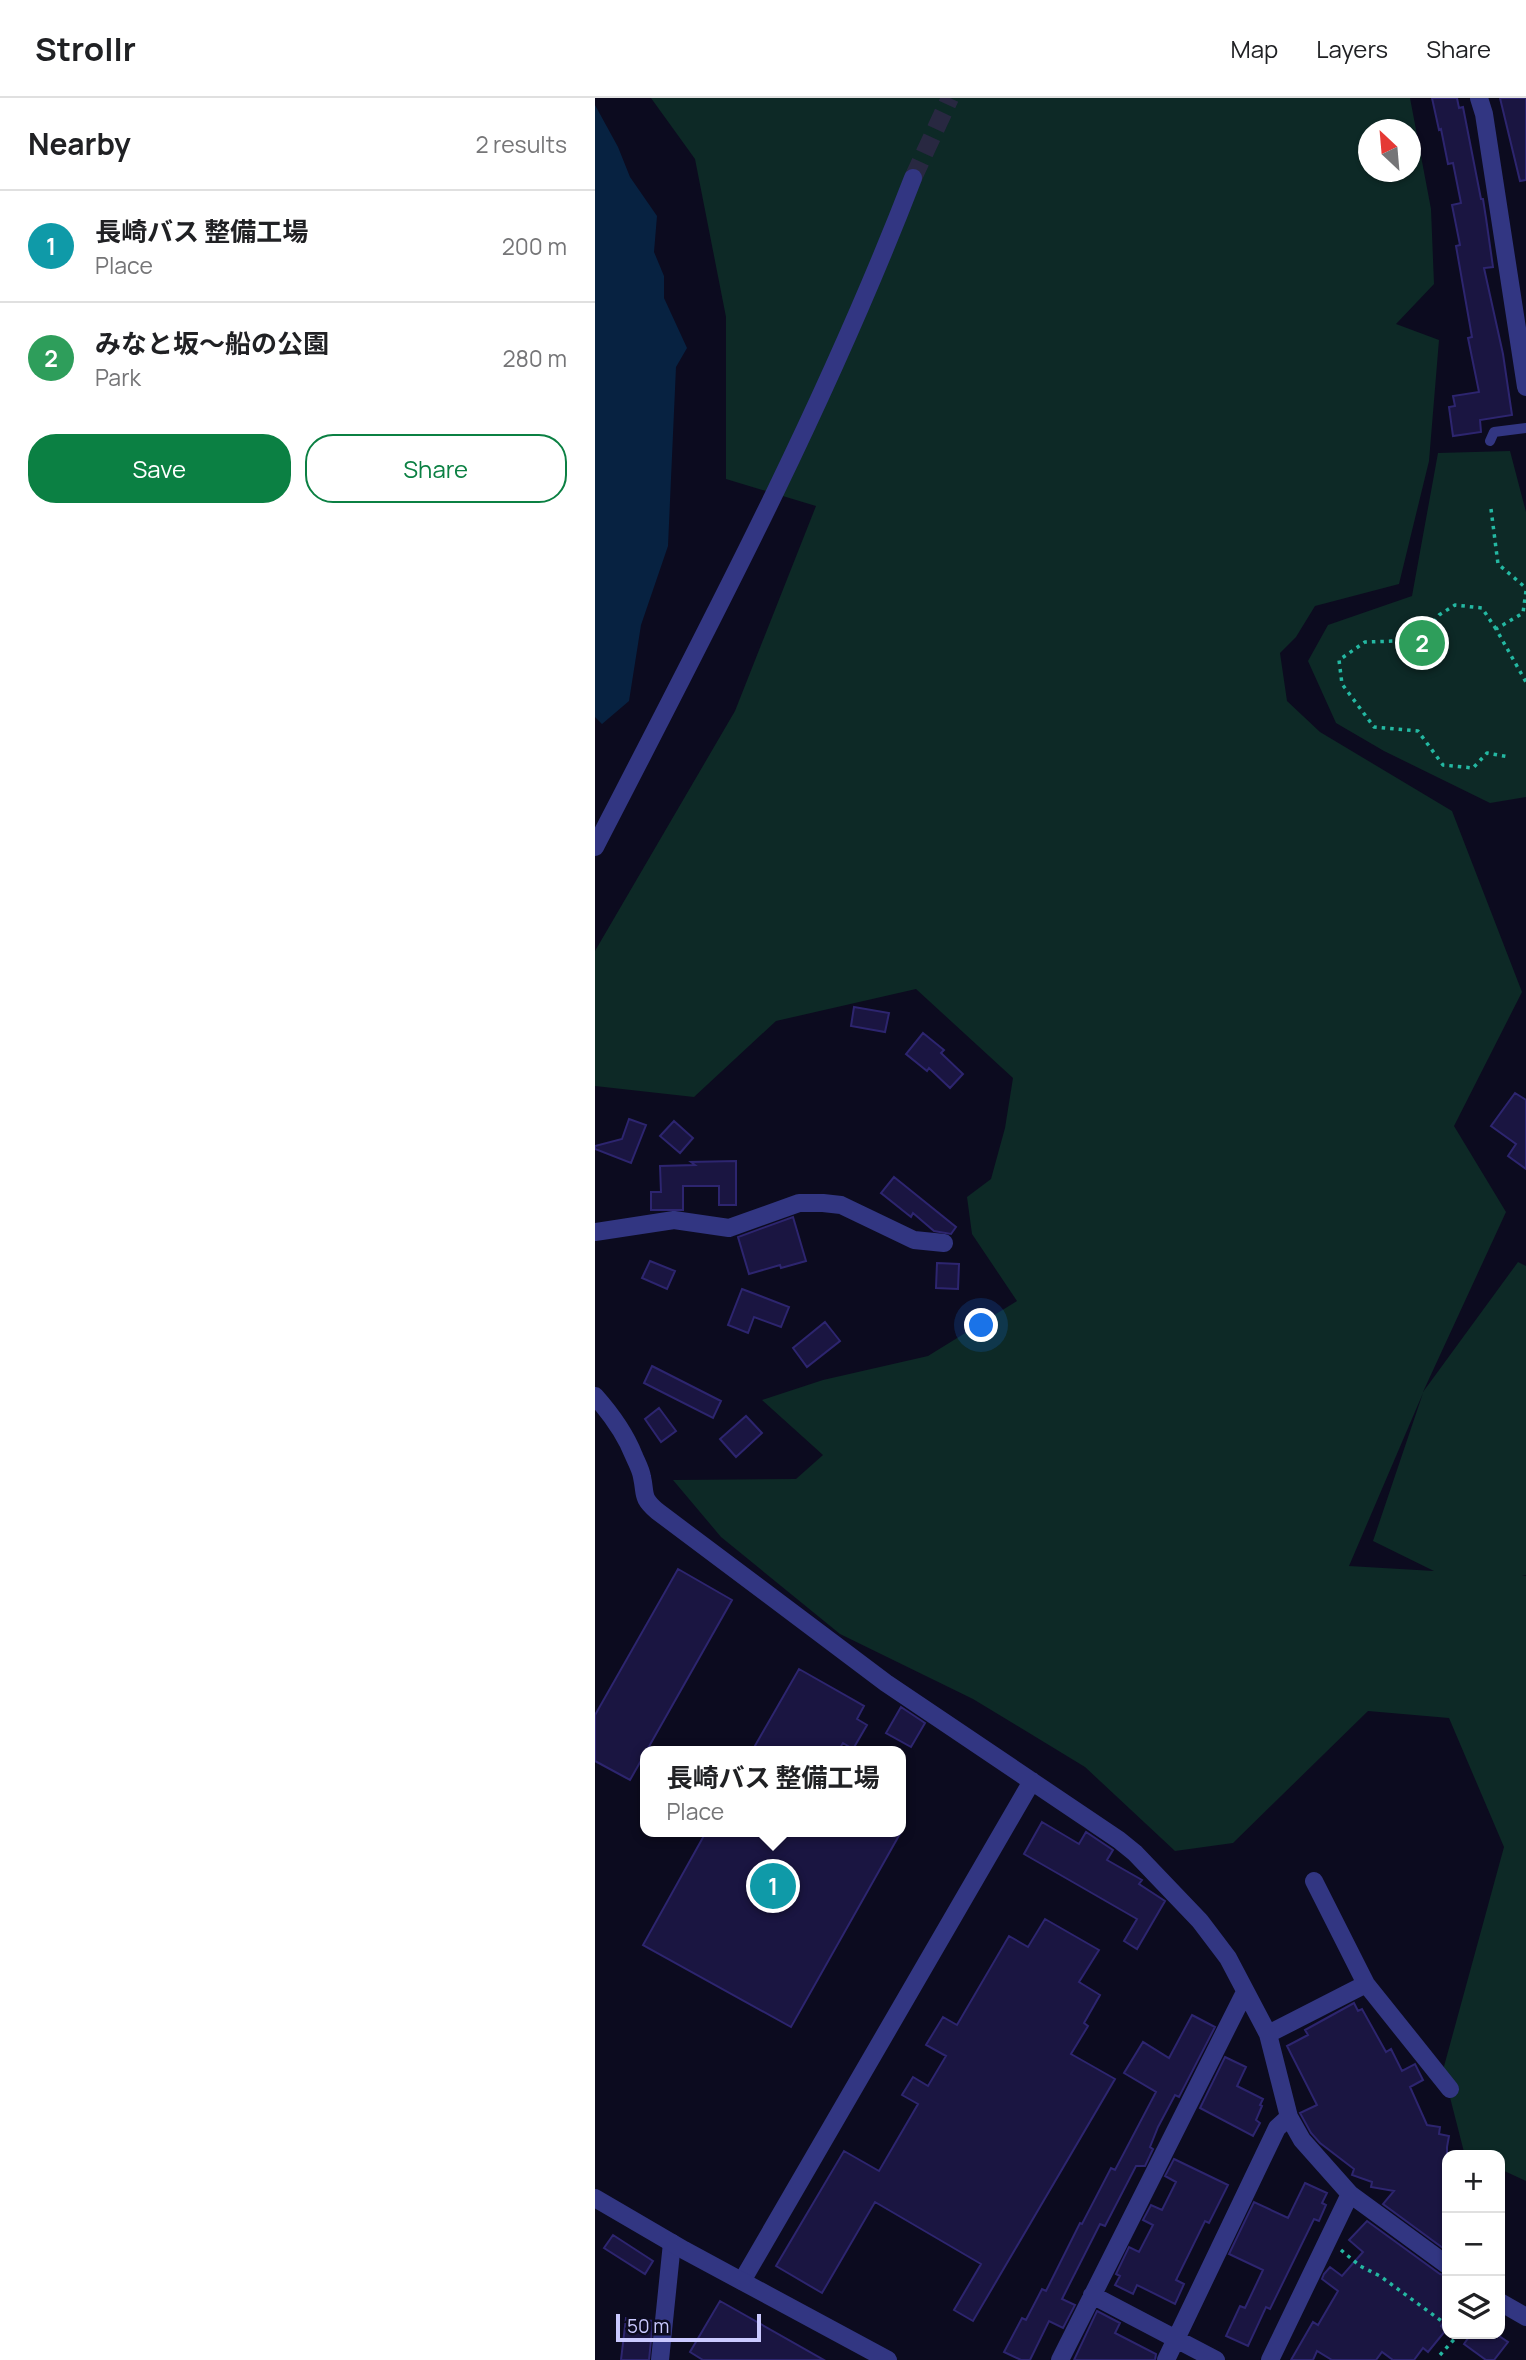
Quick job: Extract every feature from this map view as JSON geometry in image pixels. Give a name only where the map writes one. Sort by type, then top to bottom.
[{"type":"street","points":[[1479,98],[1486,126],[1526,387]]},
{"type":"street","points":[[595,847],[754,539],[876,274],[913,178]]},
{"type":"street","points":[[595,1232],[674,1220],[729,1228],[799,1203],[823,1203],[841,1205],[914,1240],[944,1243]]},
{"type":"street","points":[[595,1396],[611,1413],[634,1455],[642,1477],[642,1491],[646,1501],[886,1683],[1135,1853],[1210,1933],[1228,1958],[1268,2034],[1289,2117],[1302,2140],[1350,2194],[1442,2261]]},
{"type":"street","points":[[742,2281],[1032,1781]]},
{"type":"street","points":[[1314,1881],[1367,1984],[1450,2089]]},
{"type":"street","points":[[1268,2034],[1367,1984]]},
{"type":"street","points":[[1060,2360],[1245,1992]]},
{"type":"street","points":[[1166,2360],[1277,2128],[1289,2117]]},
{"type":"street","points":[[1271,2360],[1350,2194]]},
{"type":"street","points":[[595,2197],[672,2243],[888,2360]]},
{"type":"street","points":[[660,2360],[672,2243]]},
{"type":"street","points":[[1092,2295],[1216,2360]]},
{"type":"street","points":[[1505,2305],[1526,2317]]},
{"type":"lane","points":[[1490,441],[1494,432],[1526,428]]},
{"type":"path","points":[[1491,509],[1498,564],[1526,589],[1523,613],[1496,629]]},
{"type":"path","points":[[1509,757],[1487,753],[1473,768],[1443,765],[1419,731],[1374,727],[1342,684],[1339,660],[1365,642],[1396,641],[1427,631],[1439,615],[1455,605],[1482,608],[1526,682]]},
{"type":"path","points":[[1329,2239],[1360,2266],[1380,2276],[1442,2321]]},
{"type":"path","points":[[1440,2355],[1454,2339]]},
{"type":"green space","points":[[651,98],[1410,98],[1414,119],[1358,119],[1358,182],[1421,182],[1421,156],[1431,209],[1434,284],[1396,324],[1439,340],[1429,461],[1399,584],[1315,606],[1296,637],[1280,653],[1287,701],[1320,732],[1452,811],[1522,992],[1454,1126],[1506,1212],[1423,1392],[1518,1262],[1526,1266],[1526,1575],[1522,1576],[1526,1576],[1526,2181],[1505,2171],[1505,2150],[1463,2150],[1443,2070],[1504,1847],[1449,1718],[1368,1711],[1233,1843],[1175,1851],[1085,1767],[973,1699],[840,1634],[721,1537],[673,1480],[796,1479],[823,1455],[762,1400],[823,1380],[928,1356],[1017,1301],[972,1234],[967,1197],[991,1179],[1005,1128],[1013,1078],[916,989],[776,1021],[694,1097],[595,1086],[595,951],[735,711],[816,506],[726,479],[726,317],[695,159]],"holes":[[[1423,1393],[1373,1541],[1434,1571],[1349,1566]]]},
{"type":"green space","points":[[1510,451],[1526,512],[1526,797],[1490,803],[1384,751],[1336,723],[1308,661],[1328,625],[1412,596],[1438,453]]},
{"type":"water","points":[[595,105],[618,147],[630,177],[657,216],[654,252],[664,276],[664,298],[687,348],[676,367],[668,546],[641,625],[629,701],[602,724],[595,717]]},
{"type":"building","points":[[1432,98],[1457,98],[1459,108],[1463,107],[1483,199],[1493,267],[1484,268],[1503,354],[1512,415],[1480,420],[1481,432],[1453,436],[1449,407],[1455,406],[1453,396],[1479,392],[1468,338],[1472,337],[1456,246],[1460,245],[1452,205],[1461,203],[1453,163],[1448,164]]},
{"type":"building","points":[[1500,98],[1526,98],[1526,180],[1520,181]]},
{"type":"building","points":[[854,1007],[889,1013],[885,1032],[851,1026]]},
{"type":"building","points":[[923,1033],[944,1050],[941,1053],[963,1074],[950,1088],[929,1068],[927,1071],[906,1054]]},
{"type":"building","points":[[1515,1093],[1526,1100],[1526,1169],[1508,1156],[1516,1144],[1491,1126]]},
{"type":"building","points":[[629,1119],[646,1125],[631,1163],[595,1149],[595,1146],[622,1139]]},
{"type":"building","points":[[674,1121],[693,1138],[680,1153],[660,1136]]},
{"type":"building","points":[[736,1161],[736,1205],[719,1205],[719,1186],[683,1186],[683,1210],[651,1210],[651,1192],[661,1192],[660,1166]]},
{"type":"building","points":[[894,1177],[956,1227],[951,1234],[934,1231],[913,1213],[911,1217],[881,1193]]},
{"type":"building","points":[[793,1217],[806,1261],[749,1274],[738,1237]]},
{"type":"building","points":[[650,1261],[675,1271],[667,1289],[642,1278]]},
{"type":"building","points":[[937,1263],[959,1264],[958,1289],[936,1288]]},
{"type":"building","points":[[742,1289],[789,1307],[781,1327],[754,1317],[748,1333],[728,1325]]},
{"type":"building","points":[[825,1322],[840,1341],[807,1367],[793,1348]]},
{"type":"building","points":[[652,1366],[721,1401],[713,1418],[644,1383]]},
{"type":"building","points":[[659,1408],[676,1431],[661,1442],[645,1419]]},
{"type":"building","points":[[746,1416],[762,1433],[736,1457],[720,1439]]},
{"type":"building","points":[[678,1569],[732,1600],[649,1746],[640,1746],[640,1762],[630,1780],[595,1761],[595,1715]]},
{"type":"building","points":[[799,1669],[864,1706],[857,1719],[867,1725],[855,1746],[843,1743],[841,1746],[755,1746]]},
{"type":"building","points":[[901,1707],[925,1723],[911,1747],[886,1733]]},
{"type":"building","points":[[1042,1822],[1079,1844],[1086,1832],[1113,1850],[1107,1860],[1142,1880],[1139,1884],[1165,1901],[1137,1949],[1124,1941],[1137,1919],[1024,1854]]},
{"type":"building","points":[[703,1837],[898,1837],[791,2027],[643,1945]]},
{"type":"building","points":[[1045,1919],[1099,1950],[1079,1982],[1100,1995],[1084,2023],[1088,2026],[1071,2054],[1115,2079],[973,2321],[954,2310],[981,2264],[875,2202],[822,2293],[776,2266],[844,2151],[879,2171],[918,2104],[902,2095],[913,2077],[928,2086],[946,2056],[926,2045],[943,2017],[957,2025],[1009,1936],[1028,1947]]},
{"type":"building","points":[[1354,2003],[1358,2011],[1362,2009],[1386,2052],[1391,2049],[1402,2071],[1415,2064],[1423,2080],[1410,2087],[1427,2125],[1440,2127],[1439,2134],[1449,2136],[1447,2150],[1442,2150],[1442,2247],[1383,2204],[1394,2191],[1371,2187],[1372,2182],[1352,2175],[1354,2169],[1311,2133],[1300,2113],[1317,2105],[1287,2046],[1308,2035],[1305,2030]]},
{"type":"building","points":[[1192,2015],[1215,2027],[1179,2097],[1175,2095],[1158,2127],[1150,2147],[1153,2149],[1145,2166],[1136,2166],[1105,2226],[1100,2224],[1062,2299],[1075,2305],[1063,2328],[1049,2321],[1030,2360],[1021,2360],[1004,2352],[1022,2318],[1026,2320],[1042,2289],[1046,2291],[1080,2223],[1082,2224],[1111,2168],[1115,2170],[1156,2092],[1124,2073],[1143,2042],[1169,2058]]},
{"type":"building","points":[[1225,2057],[1246,2067],[1237,2086],[1263,2099],[1256,2120],[1260,2123],[1253,2136],[1200,2108]]},
{"type":"building","points":[[1174,2159],[1228,2185],[1209,2223],[1205,2221],[1176,2280],[1184,2284],[1175,2304],[1137,2285],[1133,2294],[1115,2285],[1120,2276],[1116,2274],[1129,2247],[1139,2252],[1153,2225],[1143,2220],[1151,2205],[1162,2210],[1176,2182],[1165,2176]]},
{"type":"building","points":[[1305,2183],[1327,2193],[1322,2203],[1326,2205],[1319,2221],[1314,2219],[1270,2309],[1266,2307],[1248,2346],[1226,2336],[1240,2306],[1245,2308],[1263,2270],[1229,2254],[1254,2202],[1288,2218]]},
{"type":"building","points":[[1367,2221],[1442,2275],[1442,2335],[1428,2352],[1423,2348],[1414,2360],[1393,2360],[1382,2352],[1376,2360],[1332,2360],[1317,2351],[1313,2360],[1291,2360],[1313,2322],[1318,2325],[1338,2291],[1322,2279],[1324,2274],[1330,2267],[1342,2276],[1363,2252],[1349,2240]]},
{"type":"building","points":[[613,2235],[653,2261],[645,2274],[604,2248]]},
{"type":"building","points":[[720,2301],[824,2360],[703,2360],[690,2352]]},
{"type":"building","points":[[1097,2311],[1120,2323],[1115,2333],[1156,2354],[1155,2360],[1074,2360]]},
{"type":"building","points":[[626,2318],[653,2321],[649,2360],[621,2360]]},
{"type":"building","points":[[1468,2339],[1504,2339],[1508,2342],[1494,2360],[1486,2360],[1464,2344]]},
{"type":"tunnel","points":[[913,178],[950,98]]},
{"type":"place","name":"みなと坂〜船の公園","points":[[1422,643]]},
{"type":"place","name":"長崎バス 整備工場","points":[[773,1886]]}]
